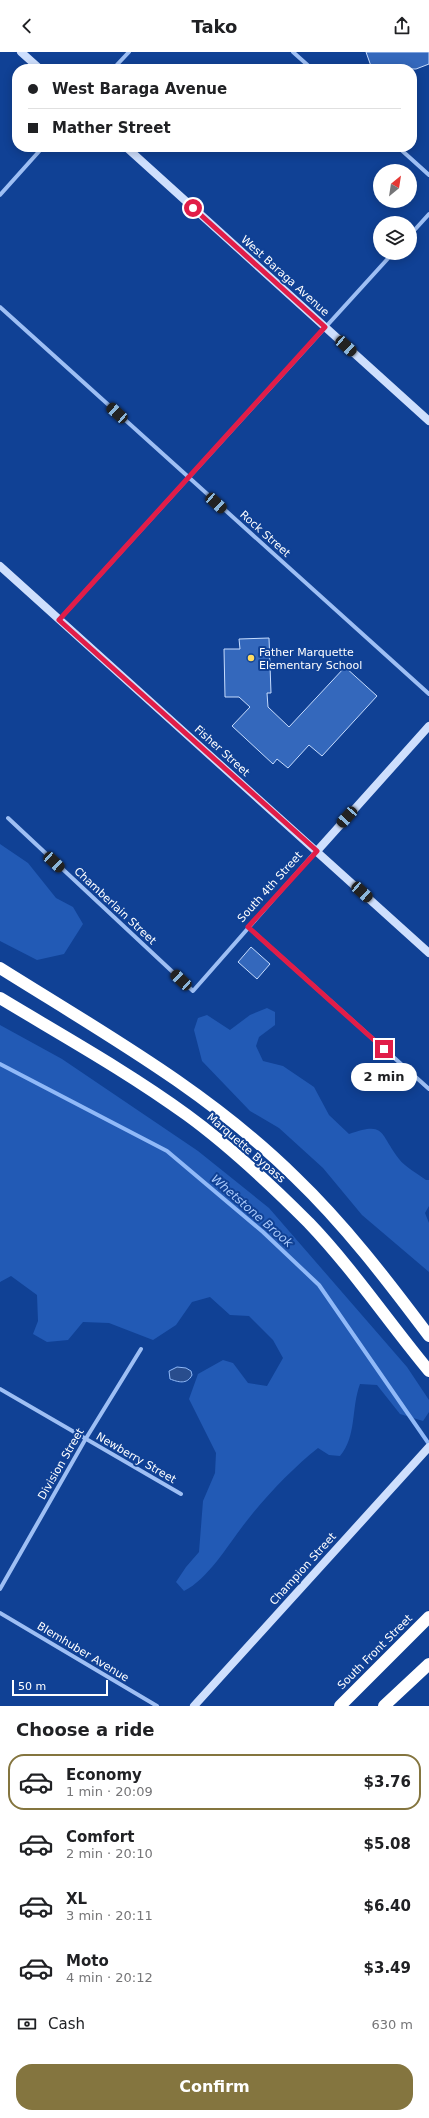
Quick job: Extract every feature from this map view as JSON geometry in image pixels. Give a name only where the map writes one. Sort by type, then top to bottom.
[{"type":"highway","name":"Marquette Bypass","points":[[0,968],[149,1061],[226,1117],[262,1147],[295,1176],[327,1209],[391,1285],[429,1336]]},
{"type":"highway","name":"Marquette Bypass","points":[[0,998],[155,1093],[188,1116],[247,1164],[319,1235],[429,1371]]},
{"type":"highway","name":"South Front Street","points":[[340,1706],[429,1617]]},
{"type":"highway","points":[[384,1706],[429,1664]]},
{"type":"street","points":[[22,52],[35,64]]},
{"type":"street","points":[[118,64],[129,52]]},
{"type":"street","points":[[293,52],[306,64]]},
{"type":"street","points":[[0,195],[39,152]]},
{"type":"street","name":"West Baraga Avenue","points":[[132,152],[429,421]]},
{"type":"street","points":[[404,152],[429,175]]},
{"type":"street","points":[[417,227],[429,214]]},
{"type":"street","points":[[59,620],[387,260]]},
{"type":"street","name":"Rock Street","points":[[0,307],[429,694]]},
{"type":"street","name":"Fisher Street","points":[[0,566],[429,953]]},
{"type":"street","name":"South 4th Street","points":[[192,991],[429,726]]},
{"type":"street","name":"Chamberlain Street","points":[[8,818],[192,991]]},
{"type":"street","points":[[248,927],[429,1089]]},
{"type":"street","name":"Division Street","points":[[0,1589],[85,1440],[141,1349]]},
{"type":"street","name":"Newberry Street","points":[[0,1389],[85,1440],[181,1494]]},
{"type":"street","name":"Champion Street","points":[[194,1706],[428,1448]]},
{"type":"street","name":"Blemhuber Avenue","points":[[0,1613],[157,1706]]},
{"type":"shaded area","points":[[0,844],[28,863],[56,898],[73,907],[83,924],[64,954],[37,960],[0,941]]},
{"type":"shaded area","points":[[267,1008],[275,1012],[275,1025],[259,1037],[256,1046],[263,1061],[283,1066],[314,1087],[329,1115],[349,1134],[361,1130],[376,1129],[384,1136],[408,1168],[426,1180],[429,1180],[429,1206],[425,1213],[429,1223],[429,1272],[362,1215],[323,1168],[279,1128],[250,1111],[202,1061],[194,1030],[198,1018],[207,1015],[230,1030],[250,1015]]},
{"type":"shaded area","points":[[0,1025],[62,1059],[198,1151],[269,1208],[407,1367],[429,1400],[429,1412],[423,1421],[400,1414],[377,1385],[360,1384],[355,1403],[349,1440],[340,1456],[329,1455],[318,1448],[309,1455],[256,1509],[211,1568],[193,1585],[184,1591],[176,1582],[199,1552],[203,1501],[215,1473],[216,1453],[189,1399],[198,1374],[223,1360],[233,1363],[248,1383],[267,1386],[283,1358],[273,1340],[249,1316],[230,1315],[210,1297],[192,1302],[176,1325],[153,1340],[109,1323],[83,1322],[68,1340],[47,1342],[33,1334],[38,1321],[37,1295],[11,1276],[0,1282]]},
{"type":"shaded area","points":[[177,1367],[186,1368],[191,1371],[192,1375],[188,1380],[182,1382],[170,1379],[169,1371]]},
{"type":"building","points":[[366,52],[429,52],[429,64],[417,69],[417,64],[370,64]]},
{"type":"building","name":"Father Marquette Elementary School","points":[[269,638],[271,693],[267,693],[268,707],[289,727],[345,667],[377,696],[322,756],[309,745],[288,768],[277,759],[273,764],[232,726],[250,707],[239,697],[225,697],[224,649],[240,649],[239,639]]},
{"type":"building","points":[[251,947],[270,964],[257,979],[238,962]]},
{"type":"waterway","name":"Whetstone Brook","points":[[0,1064],[167,1151],[263,1232],[319,1285],[429,1444]]},
{"type":"place","name":"Father Marquette Elementary School","points":[[251,658]]},
{"type":"route","points":[[193,208],[325,327],[59,620],[317,851],[248,927],[384,1049]]}]
